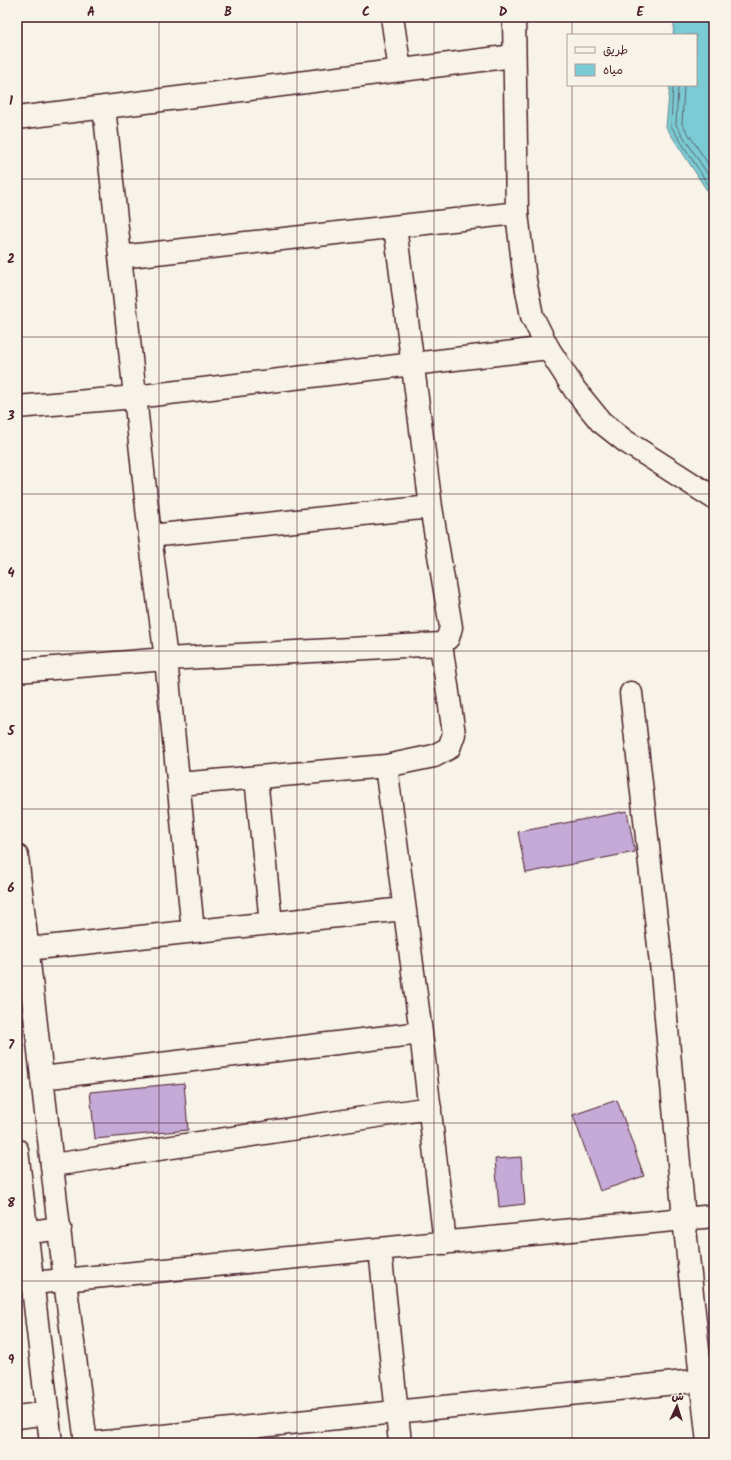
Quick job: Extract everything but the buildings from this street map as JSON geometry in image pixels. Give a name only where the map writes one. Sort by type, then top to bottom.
[{"type":"main road","points":[[392,17],[400,70]]},
{"type":"main road","points":[[514,17],[518,213],[532,316],[548,348],[575,390],[601,422],[625,441],[714,498]]},
{"type":"main road","points":[[17,118],[514,56]]},
{"type":"main road","points":[[104,107],[150,536],[166,659],[193,931]]},
{"type":"main road","points":[[120,257],[518,213]]},
{"type":"main road","points":[[17,671],[166,659],[441,644],[448,638],[451,627],[431,507],[395,226]]},
{"type":"main road","points":[[17,407],[135,397],[548,348]]},
{"type":"main road","points":[[150,536],[431,507]]},
{"type":"main road","points":[[179,784],[386,766],[434,756],[449,748],[454,734],[441,644]]},
{"type":"main road","points":[[631,693],[662,973],[684,1219],[708,1380],[708,1443]]},
{"type":"main road","points":[[386,766],[421,1033],[445,1243]]},
{"type":"main road","points":[[256,778],[271,923]]},
{"type":"main road","points":[[17,856],[65,1280],[86,1443]]},
{"type":"main road","points":[[27,949],[404,909]]},
{"type":"main road","points":[[42,1078],[421,1033]]},
{"type":"main road","points":[[53,1165],[430,1108]]},
{"type":"main road","points":[[17,1150],[22,1233],[33,1284],[51,1443]]},
{"type":"main road","points":[[33,1284],[714,1216]]},
{"type":"main road","points":[[22,1233],[60,1228]]},
{"type":"main road","points":[[380,1249],[400,1443]]},
{"type":"main road","points":[[96,1443],[708,1380]]},
{"type":"main road","points":[[17,1417],[48,1413]]},
{"type":"water","points":[[675,17],[714,17],[714,196],[706,189],[666,127],[670,86],[697,86],[697,34],[673,34]]}]
